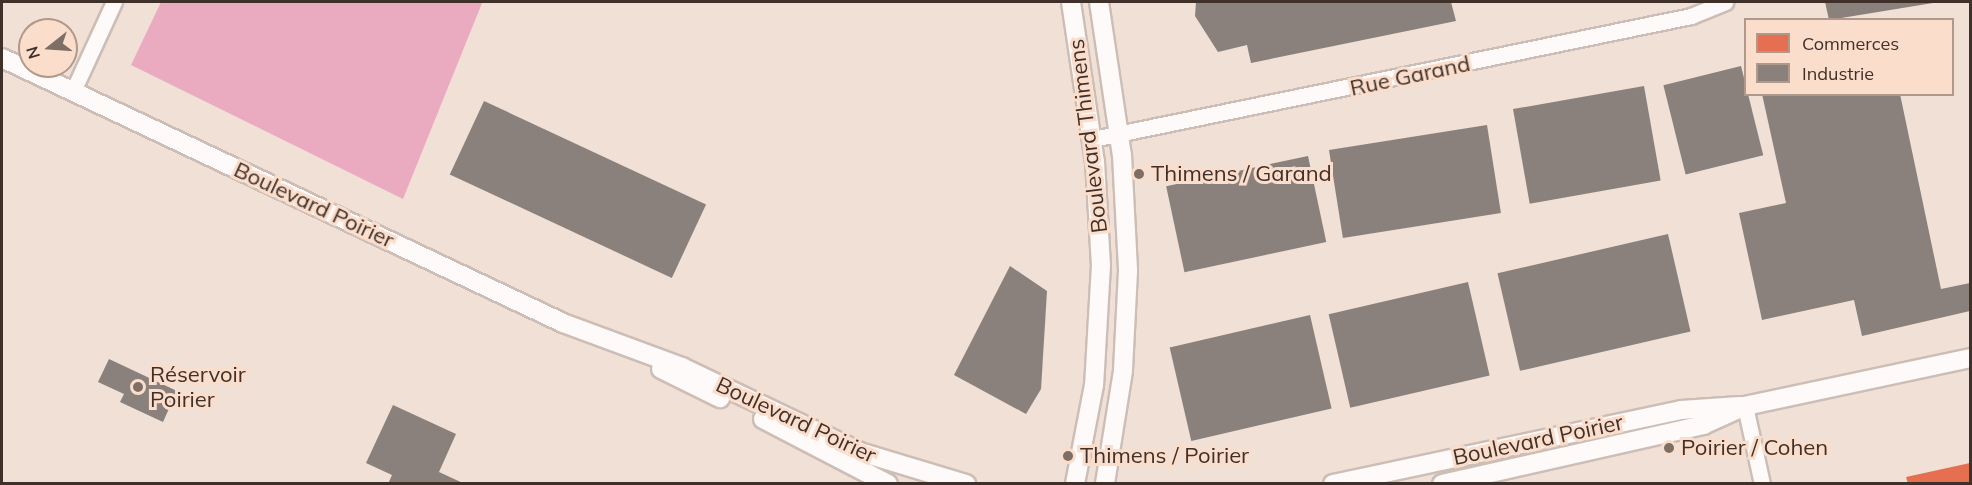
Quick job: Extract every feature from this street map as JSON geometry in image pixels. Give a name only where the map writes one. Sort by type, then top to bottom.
[{"type":"street","points":[[73,91],[114,2]]},
{"type":"street","name":"Boulevard Thimens","points":[[1071,2],[1093,139],[1100,317],[1091,410],[1075,483]]},
{"type":"street","name":"Boulevard Thimens","points":[[1099,2],[1120,136],[1127,321],[1105,483]]},
{"type":"street","name":"Rue Garand","points":[[1093,139],[1120,136],[1691,16],[1725,2]]},
{"type":"street","name":"Boulevard Poirier","points":[[2,58],[628,350],[888,483]]},
{"type":"street","name":"Boulevard Poirier","points":[[628,350],[682,367],[860,452],[966,483]]},
{"type":"street","name":"Boulevard Poirier","points":[[1333,483],[1681,410],[1744,406],[1971,358]]},
{"type":"street","points":[[1744,406],[1762,483]]},
{"type":"street","name":"Boulevard Poirier","points":[[1442,483],[1703,425],[1744,406]]},
{"type":"shaded area","points":[[161,2],[482,3],[403,199],[131,65]]},
{"type":"building: Commerces","points":[[1970,463],[1970,484],[1908,484],[1906,477]]},
{"type":"building: Industrie","points":[[1196,2],[1451,2],[1456,21],[1251,63],[1247,45],[1218,52],[1195,16]]},
{"type":"building: Industrie","points":[[1825,2],[1933,2],[1841,18],[1829,18]]},
{"type":"building: Industrie","points":[[1741,66],[1744,96],[1748,96],[1763,155],[1686,175],[1663,85]]},
{"type":"building: Industrie","points":[[1644,86],[1661,181],[1530,204],[1513,109]]},
{"type":"building: Industrie","points":[[1762,96],[1900,96],[1941,289],[1970,283],[1970,311],[1862,336],[1854,300],[1762,320],[1739,213],[1786,203]]},
{"type":"building: Industrie","points":[[484,101],[706,205],[672,278],[450,174]]},
{"type":"building: Industrie","points":[[1487,125],[1501,213],[1343,238],[1329,150]]},
{"type":"building: Industrie","points":[[1308,156],[1326,242],[1184,272],[1166,186]]},
{"type":"building: Industrie","points":[[1668,234],[1690,331],[1520,371],[1497,273]]},
{"type":"building: Industrie","points":[[1010,266],[1047,291],[1041,389],[1026,414],[954,375]]},
{"type":"building: Industrie","points":[[1468,282],[1490,376],[1350,408],[1329,314]]},
{"type":"building: Industrie","points":[[1310,315],[1332,409],[1191,441],[1170,347]]},
{"type":"building: Industrie","name":"Réservoir Poirier","points":[[109,359],[177,391],[163,422],[120,402],[124,394],[98,382]]},
{"type":"building: Industrie","points":[[393,405],[456,434],[439,472],[465,484],[388,484],[392,475],[366,463]]},
{"type":"place","name":"Thimens / Garand","points":[[1139,174]]},
{"type":"place","name":"Réservoir Poirier","points":[[138,387]]},
{"type":"place","name":"Poirier / Cohen","points":[[1669,448]]},
{"type":"place","name":"Thimens / Poirier","points":[[1068,456]]}]
